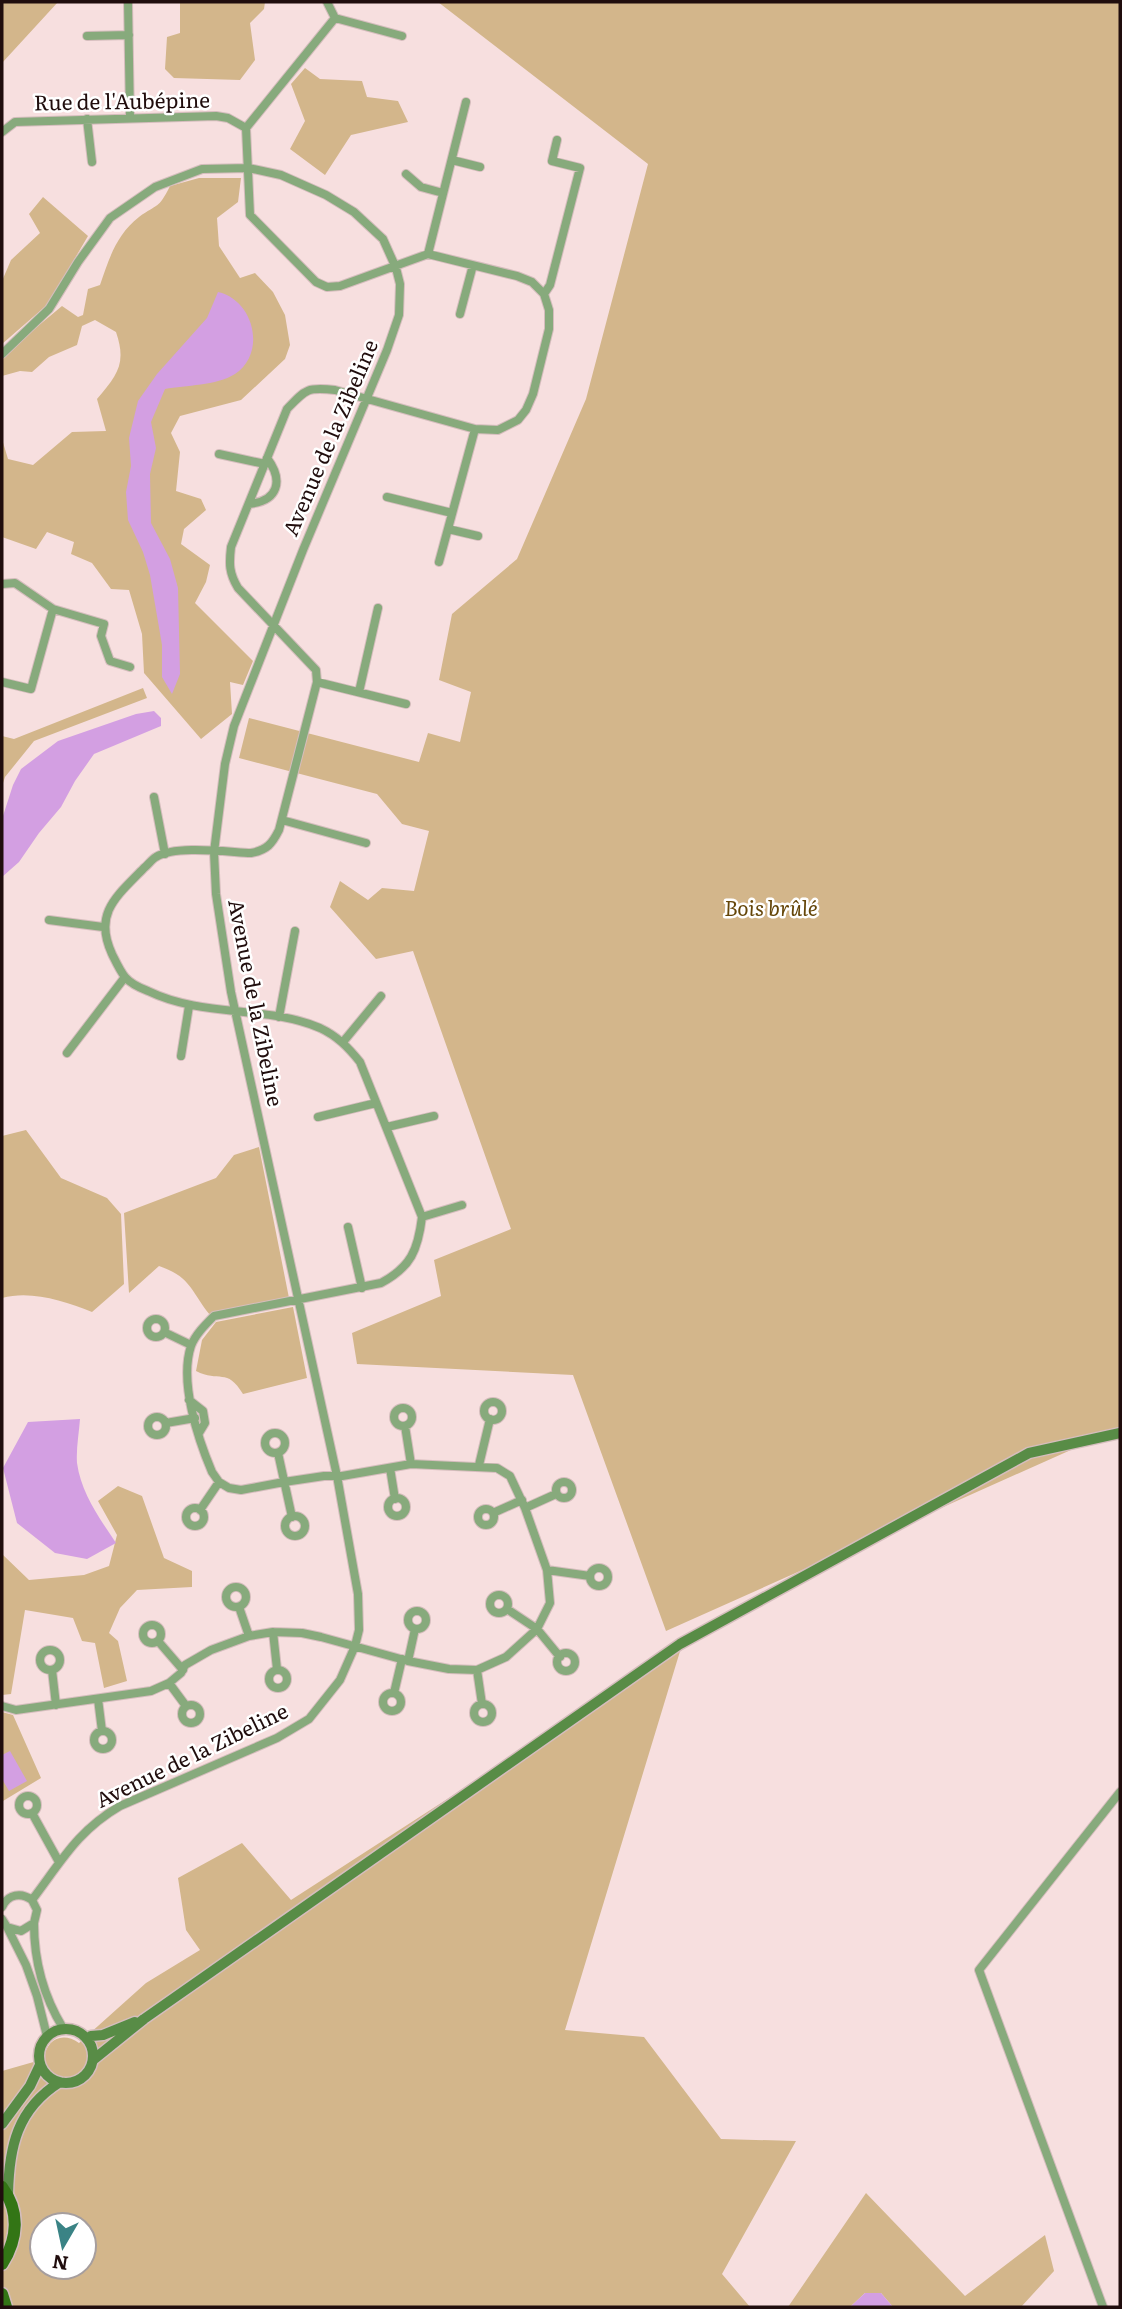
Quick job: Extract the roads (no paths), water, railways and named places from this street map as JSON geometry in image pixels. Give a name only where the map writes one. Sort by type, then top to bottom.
[{"type":"main road","points":[[2,2268],[15,2230],[14,2213],[5,2191],[13,2146],[24,2115],[42,2093],[60,2082],[78,2080],[93,2060],[144,2018],[680,1644],[1029,1453],[1120,1433]]},
{"type":"main road","points":[[88,2040],[91,2036],[103,2035],[144,2018]]},
{"type":"main road","points":[[60,2082],[44,2073],[40,2065],[39,2049],[47,2036],[63,2028],[81,2033],[92,2048],[93,2060]]},
{"type":"main road","points":[[3,2121],[30,2086],[40,2065]]},
{"type":"main road","points":[[2,2294],[6,2307]]},
{"type":"street","points":[[128,2],[130,118]]},
{"type":"street","points":[[327,2],[335,18],[402,36]]},
{"type":"street","points":[[2,1706],[16,1710],[141,1693],[169,1683],[211,1650],[249,1636],[273,1632],[302,1633],[405,1660],[449,1669],[477,1670],[506,1657],[537,1629],[550,1604],[547,1570],[523,1504],[510,1476],[497,1468],[479,1465],[411,1464],[241,1490],[229,1488],[219,1482],[205,1457],[189,1401],[187,1376],[191,1345],[214,1316],[362,1288],[397,1275],[411,1259],[419,1240],[422,1217],[360,1062],[344,1042],[319,1028],[279,1017],[189,1006],[161,998],[125,977],[109,947],[103,927],[110,908],[121,892],[156,857],[176,851],[262,851],[273,843],[282,820],[317,682],[316,670],[238,588],[231,576],[229,564],[231,547],[287,409],[304,391],[318,388],[366,398],[475,429],[498,430],[518,420],[533,394],[549,329],[549,310],[544,294],[532,282],[429,254],[396,268],[340,286],[327,287],[316,282],[250,215],[246,128],[335,18]]},
{"type":"street","points":[[87,36],[129,35]]},
{"type":"street","points":[[429,254],[466,102]]},
{"type":"street","name":"Rue de l'Aubépine","points":[[2,132],[15,122],[216,116],[228,118],[246,128]]},
{"type":"street","points":[[87,119],[92,162]]},
{"type":"street","points":[[544,294],[550,285],[580,168],[552,161],[557,140]]},
{"type":"street","points":[[452,160],[481,167]]},
{"type":"street","name":"Avenue de la Zibeline","points":[[2,354],[49,309],[110,218],[155,187],[202,169],[249,168],[298,181],[327,195],[354,212],[383,239],[400,284],[399,315],[386,352],[273,626],[231,738],[214,852],[223,944],[337,1476],[358,1594],[359,1630],[340,1679],[309,1718],[276,1738],[120,1806],[102,1817],[77,1839],[32,1900]]},
{"type":"street","points":[[406,174],[421,187],[443,193]]},
{"type":"street","points":[[460,314],[474,265]]},
{"type":"street","points":[[439,562],[475,429]]},
{"type":"street","points":[[219,454],[266,461],[276,470],[278,484],[270,498],[260,503],[248,504]]},
{"type":"street","points":[[387,497],[452,513]]},
{"type":"street","points":[[448,529],[478,536]]},
{"type":"street","points":[[2,584],[15,583],[53,609],[104,624],[102,636],[110,661],[130,667]]},
{"type":"street","points":[[359,692],[378,608]]},
{"type":"street","points":[[2,682],[31,689],[53,609]]},
{"type":"street","points":[[317,682],[406,704]]},
{"type":"street","points":[[153,797],[165,854]]},
{"type":"street","points":[[282,820],[366,843]]},
{"type":"street","points":[[49,920],[103,927]]},
{"type":"street","points":[[279,1017],[295,931]]},
{"type":"street","points":[[67,1053],[125,977]]},
{"type":"street","points":[[344,1042],[381,996]]},
{"type":"street","points":[[181,1056],[189,1006]]},
{"type":"street","points":[[318,1117],[376,1103]]},
{"type":"street","points":[[387,1127],[434,1116]]},
{"type":"street","points":[[422,1217],[462,1205]]},
{"type":"street","points":[[348,1227],[362,1288]]},
{"type":"street","points":[[164,1332],[191,1345]]},
{"type":"street","points":[[189,1401],[204,1411],[205,1423],[199,1433]]},
{"type":"street","points":[[166,1423],[195,1418]]},
{"type":"street","points":[[479,1465],[490,1419]]},
{"type":"street","points":[[405,1426],[411,1464]]},
{"type":"street","points":[[278,1453],[292,1517]]},
{"type":"street","points":[[390,1468],[395,1499]]},
{"type":"street","points":[[200,1510],[219,1482]]},
{"type":"street","points":[[493,1513],[556,1494]]},
{"type":"street","points":[[547,1570],[590,1576]]},
{"type":"street","points":[[239,1607],[249,1636]]},
{"type":"street","points":[[507,1609],[537,1629],[560,1657]]},
{"type":"street","points":[[394,1693],[415,1629]]},
{"type":"street","points":[[273,1632],[277,1670]]},
{"type":"street","points":[[158,1641],[183,1670]]},
{"type":"street","points":[[52,1670],[55,1704]]},
{"type":"street","points":[[477,1670],[482,1703]]},
{"type":"street","points":[[169,1683],[186,1706]]},
{"type":"street","points":[[98,1699],[102,1731]]},
{"type":"street","points":[[1103,2307],[979,1970],[1120,1792]]},
{"type":"street","points":[[32,1813],[59,1862]]},
{"type":"street","points":[[2,1907],[4,1902],[14,1895],[24,1895],[32,1900],[37,1910],[34,1923],[37,1962],[48,1996],[63,2028]]},
{"type":"street","points":[[4,1923],[21,1931],[34,1923]]},
{"type":"street","points":[[4,1923],[26,1965],[47,2036]]},
{"type":"park label","name":"Bois brûlé","points":[[771,909]]}]
